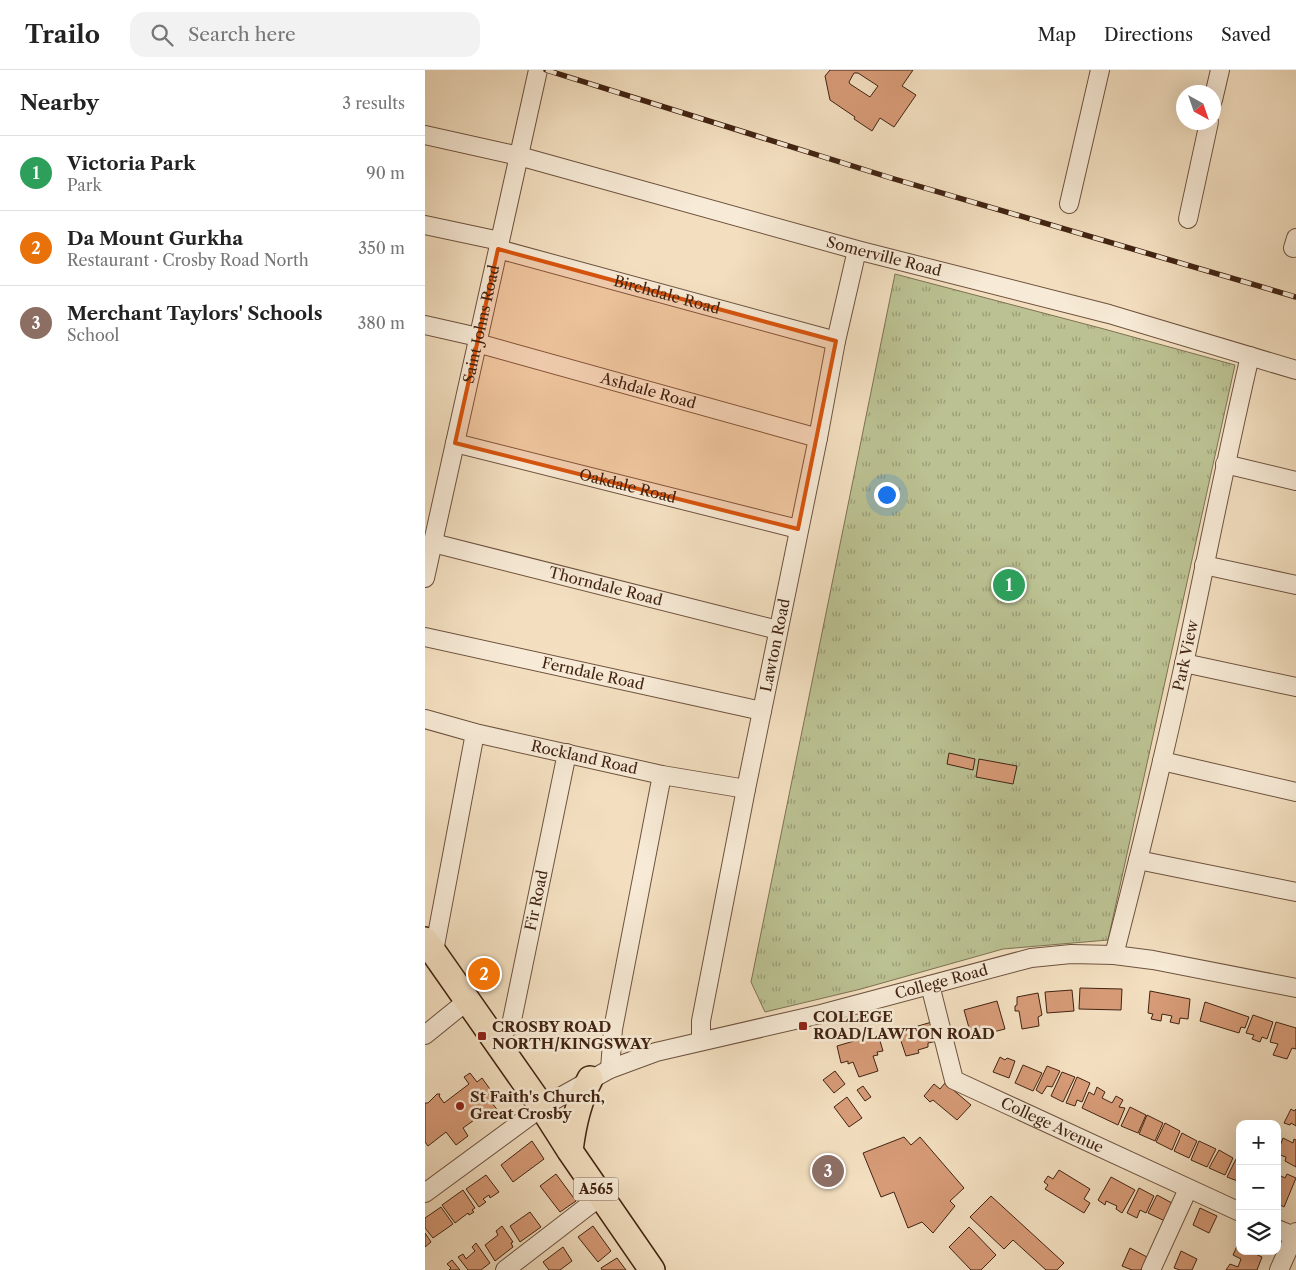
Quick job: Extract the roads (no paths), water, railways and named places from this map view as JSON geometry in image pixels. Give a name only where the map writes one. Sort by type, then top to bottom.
[{"type":"highway","name":"A565","points":[[429,946],[542,1107],[652,1270]]},
{"type":"highway","points":[[570,1151],[573,1124],[581,1097],[600,1074]]},
{"type":"street","name":"Saint Johns Road","points":[[425,578],[431,535],[455,443],[538,70]]},
{"type":"street","points":[[1069,204],[1100,70]]},
{"type":"street","points":[[1216,85],[1220,70]]},
{"type":"street","points":[[1187,219],[1207,130]]},
{"type":"street","name":"Somerville Road","points":[[425,135],[519,156],[857,250],[1109,314],[1296,370]]},
{"type":"street","name":"Birchdale Road","points":[[425,225],[836,341]]},
{"type":"street","name":"Lawton Road","points":[[701,1040],[701,1021],[746,789],[836,341],[857,250]]},
{"type":"street","name":"Ashdale Road","points":[[425,325],[818,438]]},
{"type":"street","name":"Park View","points":[[1114,955],[1162,761],[1250,356]]},
{"type":"street","name":"Oakdale Road","points":[[455,443],[799,529]]},
{"type":"street","points":[[1225,464],[1296,481]]},
{"type":"street","name":"Thorndale Road","points":[[431,535],[778,630]]},
{"type":"street","points":[[1204,566],[1296,585]]},
{"type":"street","name":"Ferndale Road","points":[[425,637],[762,711]]},
{"type":"street","points":[[1184,663],[1296,687]]},
{"type":"street","name":"Rockland Road","points":[[425,719],[475,733],[662,775],[746,789]]},
{"type":"street","points":[[429,946],[475,733]]},
{"type":"street","name":"Fir Road","points":[[494,1040],[511,1025],[567,753]]},
{"type":"street","points":[[1162,761],[1296,792]]},
{"type":"street","points":[[600,1074],[613,1029],[662,775]]},
{"type":"street","points":[[1139,860],[1296,892]]},
{"type":"street","name":"College Road","points":[[425,1193],[542,1107],[600,1074],[656,1052],[701,1040],[821,1014],[1031,958],[1086,954],[1114,955],[1153,960],[1296,988]]},
{"type":"street","name":"College Avenue","points":[[930,985],[954,1080],[1236,1210]]},
{"type":"street","points":[[425,1035],[467,1001]]},
{"type":"street","points":[[1151,1270],[1188,1189]]},
{"type":"street","points":[[505,1270],[601,1196]]},
{"type":"street","points":[[1279,1270],[1295,1234],[1281,1229]]},
{"type":"railway","points":[[546,70],[891,178],[1296,297]]},
{"type":"place","name":"Victoria Park","points":[[1009,585]]},
{"type":"place","name":"Da Mount Gurkha","points":[[484,974]]},
{"type":"place","name":"COLLEGE ROAD/LAWTON ROAD","points":[[803,1026]]},
{"type":"place","name":"CROSBY ROAD NORTH/KINGSWAY","points":[[482,1036]]},
{"type":"place","name":"St Faith's Church, Great Crosby","points":[[460,1106]]},
{"type":"place","name":"Merchant Taylors' Schools","points":[[828,1171]]}]
